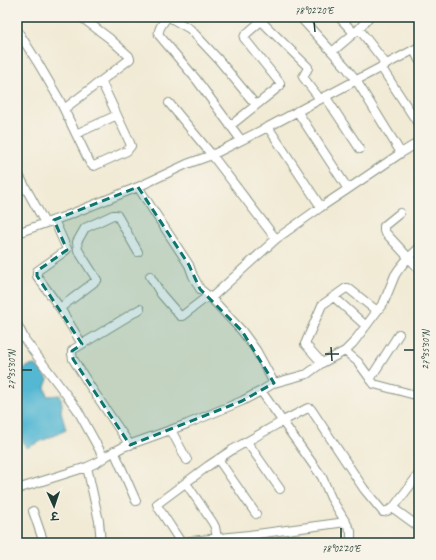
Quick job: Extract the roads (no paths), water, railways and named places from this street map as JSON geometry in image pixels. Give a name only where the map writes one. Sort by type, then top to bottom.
[{"type":"street","points":[[64,109],[129,60],[130,57],[109,38],[81,17]]},
{"type":"street","points":[[241,140],[196,79],[159,35],[159,29],[168,17],[190,29],[218,58],[256,106]]},
{"type":"street","points":[[300,17],[356,80],[401,153]]},
{"type":"street","points":[[339,17],[356,31],[383,66],[419,126]]},
{"type":"street","points":[[332,52],[356,31],[369,17]]},
{"type":"street","points":[[230,126],[281,84],[244,38],[259,19],[308,67],[303,77],[322,97],[360,149]]},
{"type":"street","points":[[17,30],[59,99],[92,166],[127,151],[131,146],[101,81]]},
{"type":"street","points":[[17,234],[138,187],[187,164],[212,155],[417,48],[419,60]]},
{"type":"street","points":[[169,103],[212,155],[276,239]]},
{"type":"street","points":[[297,111],[348,189]]},
{"type":"street","points":[[76,134],[117,115]]},
{"type":"street","points":[[268,127],[321,207]]},
{"type":"street","points":[[150,276],[161,294],[180,316],[182,316],[210,297],[276,239],[321,207],[419,142]]},
{"type":"street","points":[[17,172],[45,223]]},
{"type":"street","points":[[138,187],[189,265],[200,289],[210,297],[242,331],[256,350],[274,383]]},
{"type":"street","points":[[400,212],[384,226],[384,230],[385,233],[419,270]]},
{"type":"street","points":[[60,308],[97,280],[77,247],[78,240],[85,228],[110,216],[118,216],[138,252]]},
{"type":"street","points":[[54,220],[66,250],[37,271],[37,276],[60,308],[82,344]]},
{"type":"street","points":[[17,489],[87,467],[98,462],[114,451],[242,402],[274,383],[307,374],[322,363],[345,351],[353,343],[384,302],[395,275],[408,258],[419,248]]},
{"type":"street","points":[[322,363],[305,343],[322,305],[346,288],[349,288],[377,311]]},
{"type":"street","points":[[334,297],[366,326]]},
{"type":"street","points":[[130,445],[73,359],[72,351],[140,309]]},
{"type":"street","points":[[17,324],[25,340],[77,409],[104,458]]},
{"type":"street","points":[[370,379],[399,334]]},
{"type":"street","points":[[17,344],[25,340]]},
{"type":"street","points":[[345,351],[358,362],[376,385],[419,396]]},
{"type":"street","points":[[261,391],[322,477],[331,498],[351,531],[349,543]]},
{"type":"street","points":[[346,522],[180,542],[157,506],[157,503],[218,459],[308,408],[311,409],[364,489],[383,512],[393,508],[418,479]]},
{"type":"street","points":[[171,430],[187,460]]},
{"type":"street","points":[[247,442],[280,489]]},
{"type":"street","points":[[114,451],[136,501]]},
{"type":"street","points":[[218,459],[256,514]]},
{"type":"street","points":[[87,467],[99,521],[101,543]]},
{"type":"street","points":[[186,483],[213,523],[217,538]]},
{"type":"street","points":[[393,508],[419,527]]},
{"type":"street","points":[[33,511],[44,543]]},
{"type":"water","points":[[36,365],[48,379],[45,387],[47,396],[60,395],[62,404],[61,412],[66,430],[26,448],[17,426],[17,371]]}]
